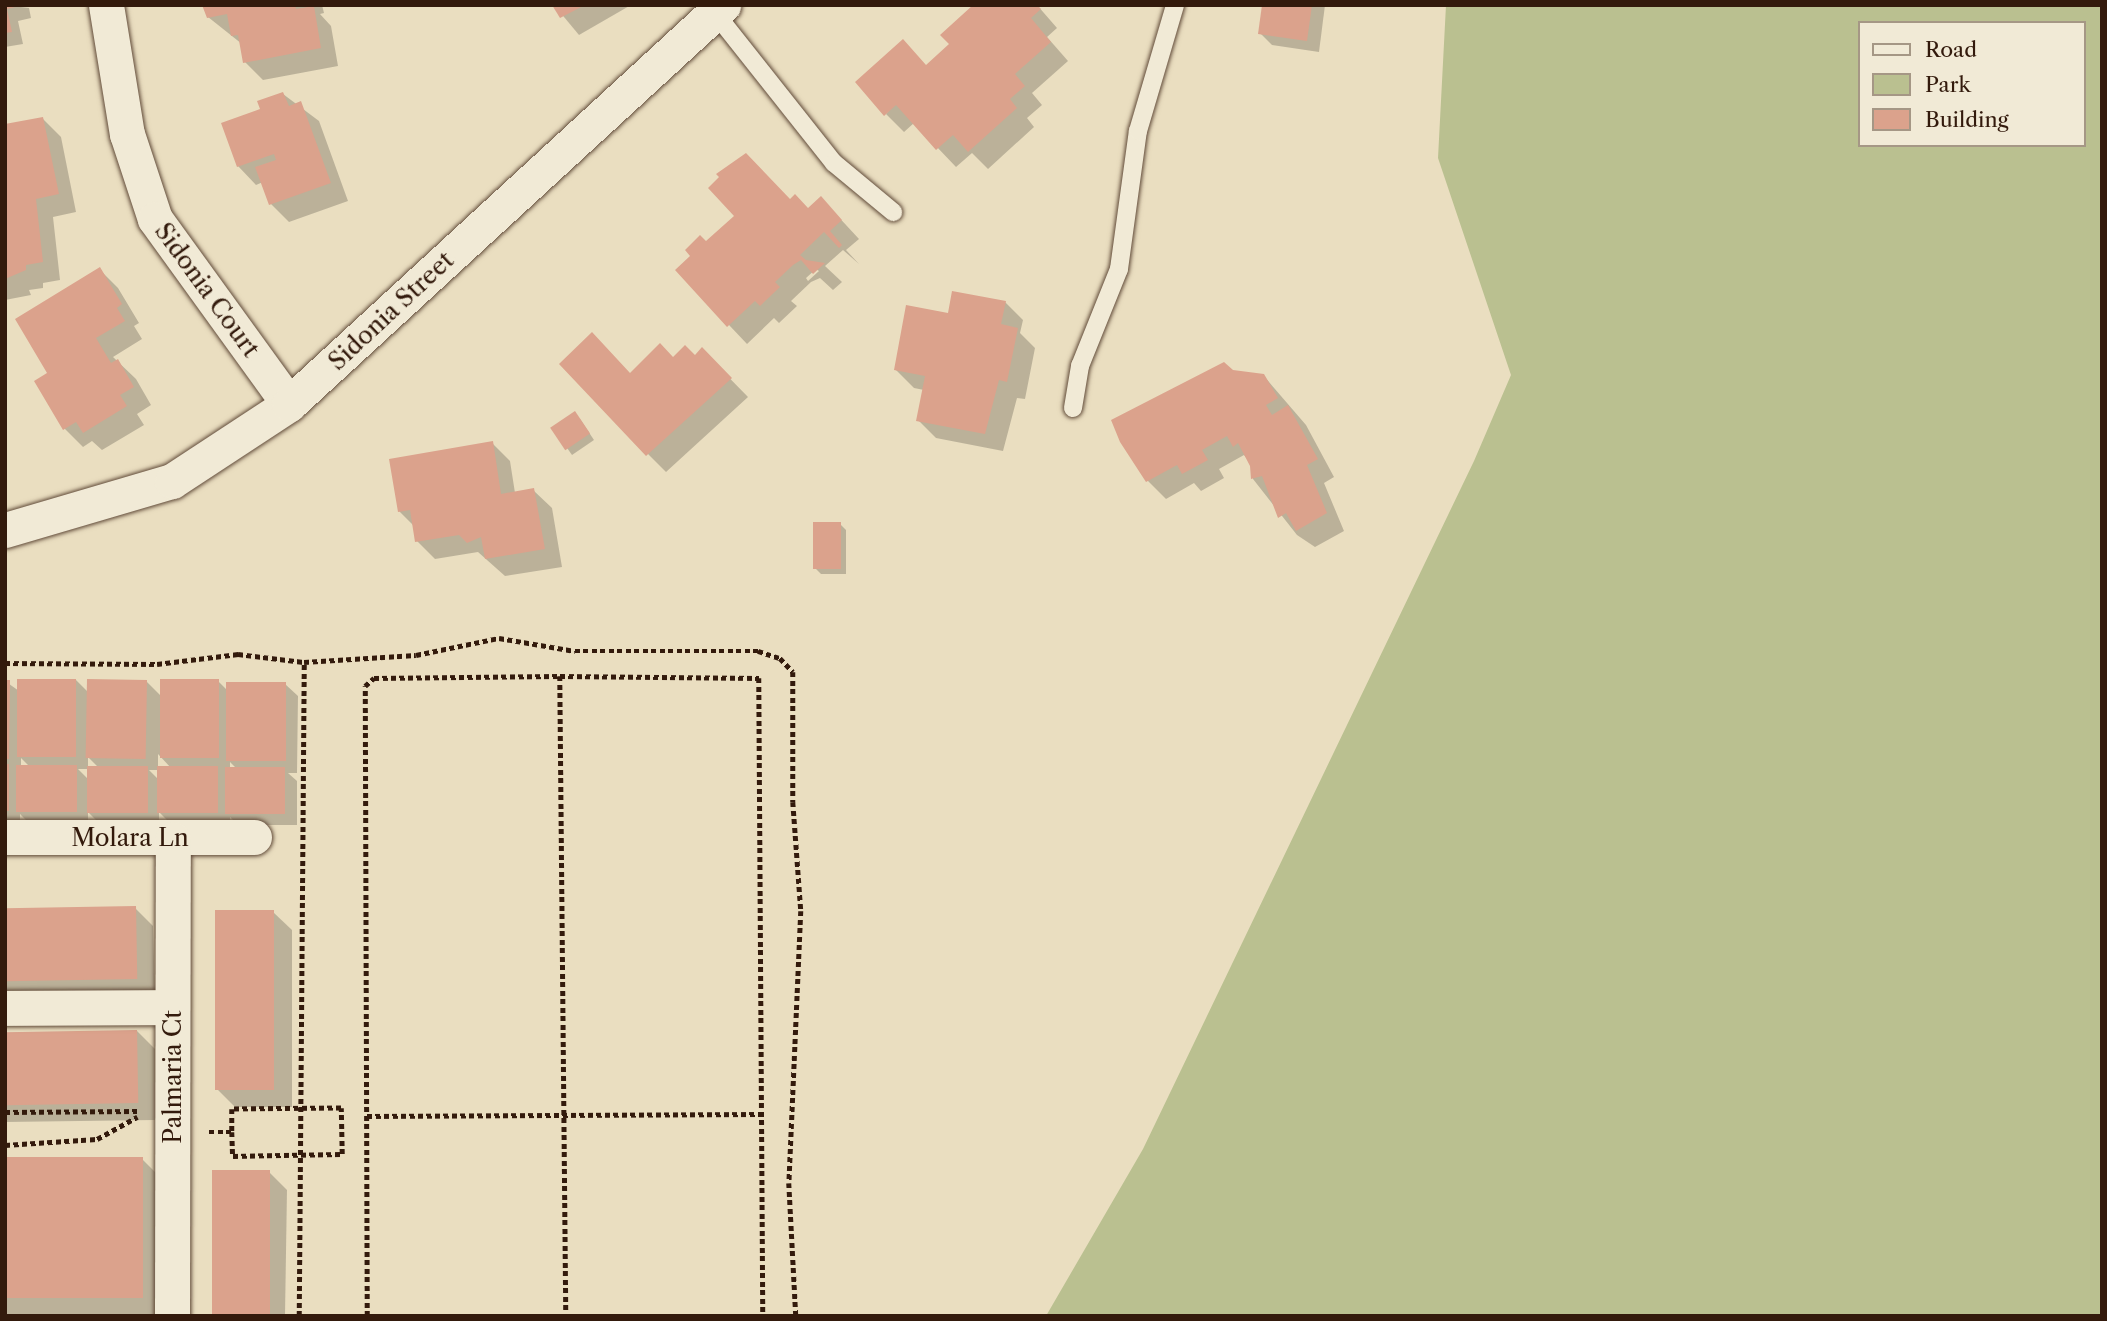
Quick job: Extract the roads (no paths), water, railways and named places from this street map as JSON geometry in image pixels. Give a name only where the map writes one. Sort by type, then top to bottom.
[{"type":"street","name":"Sidonia Court","points":[[106,5],[127,134],[155,219],[289,404]]},
{"type":"street","name":"Sidonia Street","points":[[5,530],[172,481],[289,404],[719,9]]},
{"type":"street","name":"Molara Ln","points":[[5,837],[254,837]]},
{"type":"street","name":"Palmaria Ct","points":[[173,839],[173,1316]]},
{"type":"street","points":[[5,1008],[173,1007]]},
{"type":"lane","points":[[1073,408],[1080,366],[1119,269],[1138,131],[1175,5]]},
{"type":"lane","points":[[719,9],[834,163],[892,212]]}]
